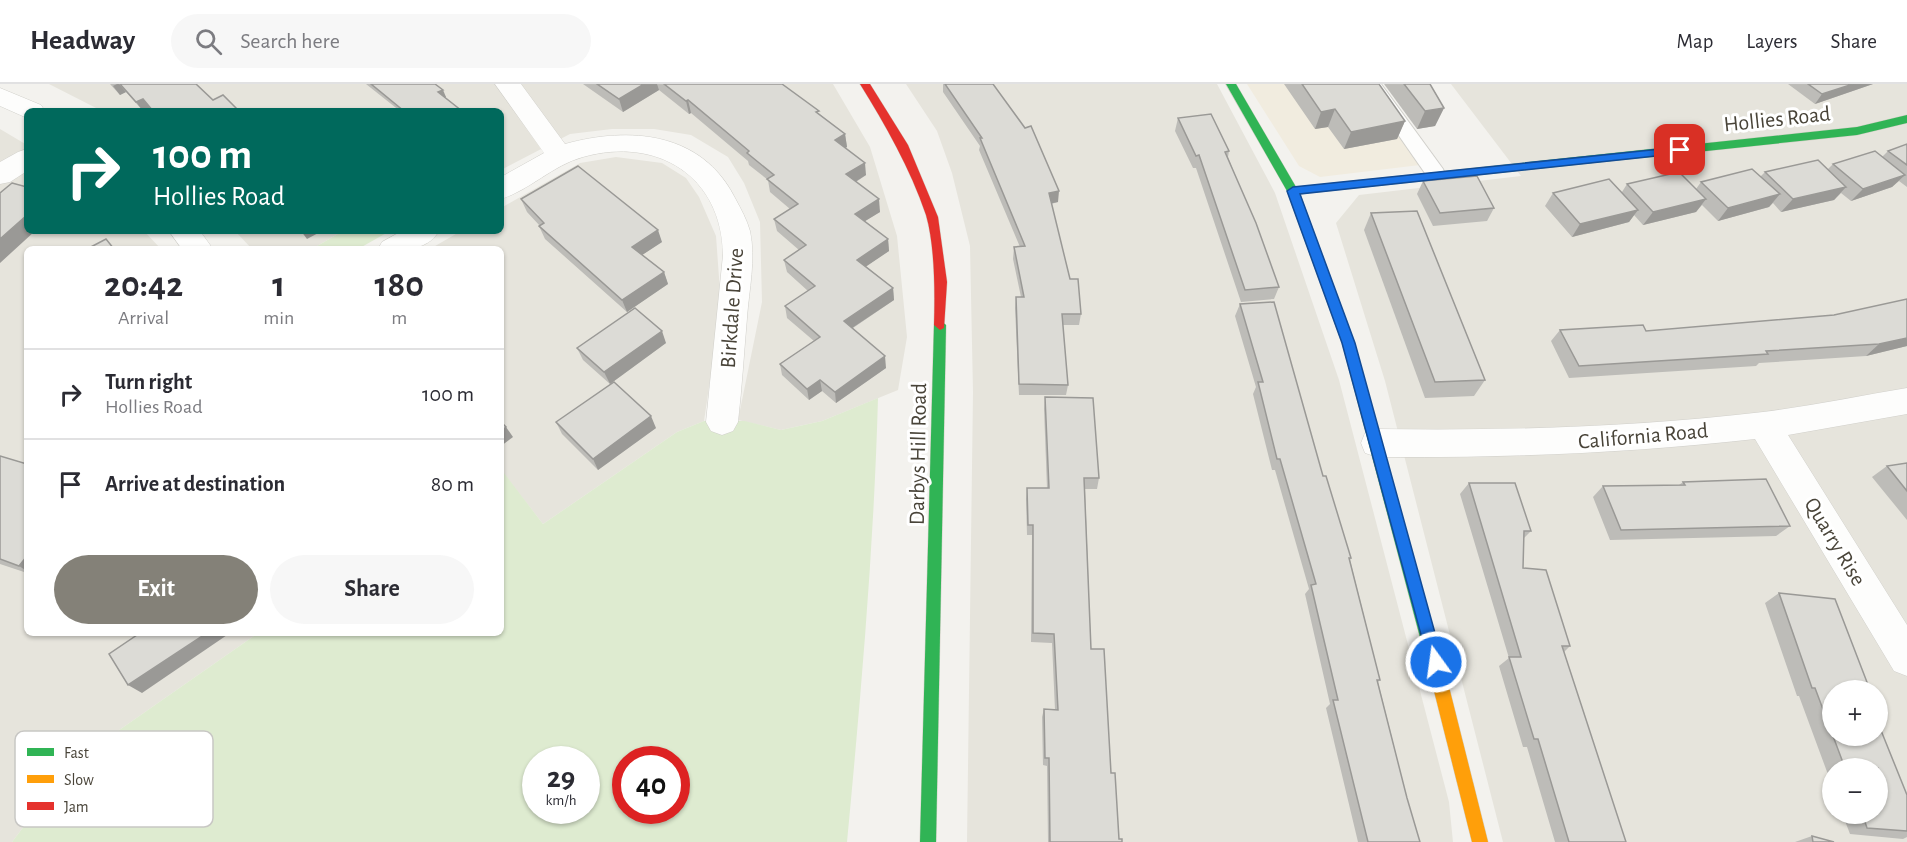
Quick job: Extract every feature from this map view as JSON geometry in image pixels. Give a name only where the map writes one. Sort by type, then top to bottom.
[{"type":"street","points":[[508,84],[560,156]]},
{"type":"street","name":"Darbys Hill Road","points":[[866,84],[903,145],[932,217],[941,282],[928,842]]},
{"type":"street","points":[[1231,84],[1293,191],[1348,343],[1430,641],[1480,842]]},
{"type":"street","points":[[0,96],[26,108]]},
{"type":"street","name":"Hollies Road","points":[[1293,191],[1857,131],[1907,119]]},
{"type":"street","name":"Birkdale Drive","points":[[504,187],[560,156],[603,144],[624,142],[645,144],[694,162],[710,176],[722,195],[736,232],[736,262],[722,422]]},
{"type":"street","points":[[0,175],[24,160]]},
{"type":"street","points":[[186,234],[196,246]]},
{"type":"street","points":[[398,246],[420,234]]},
{"type":"street","name":"California Road","points":[[1377,442],[1485,444],[1563,442],[1764,425],[1907,400]]},
{"type":"street","name":"Quarry Rise","points":[[1764,425],[1907,659]]},
{"type":"lane","points":[[1372,84],[1436,174]]},
{"type":"shaded area","points":[[49,84],[833,84],[870,147],[897,236],[907,337],[898,390],[822,421],[781,430],[738,420],[762,302],[760,222],[744,183],[728,157],[691,135],[654,129],[612,129],[570,134],[504,168],[504,108],[96,108]]},
{"type":"shaded area","points":[[906,84],[1217,84],[1275,193],[1339,380],[1449,802],[1453,842],[967,842],[973,392],[970,246],[952,173],[937,131]]},
{"type":"shaded area","points":[[1247,84],[1363,84],[1420,165],[1320,177],[1299,166]]},
{"type":"shaded area","points":[[1451,84],[1907,84],[1907,842],[1503,842],[1385,381],[1336,223],[1359,195],[1521,176]]},
{"type":"shaded area","points":[[0,129],[24,143],[24,234],[147,234],[158,246],[24,246],[24,636],[254,636],[118,731],[15,731],[15,827],[23,827],[12,842],[0,842]]},
{"type":"shaded area","points":[[616,157],[662,163],[686,178],[699,197],[716,236],[721,305],[704,421],[677,432],[543,524],[504,474],[504,246],[435,246],[456,234],[504,234],[504,206],[580,163]]},
{"type":"shaded area","points":[[238,234],[338,234],[317,246],[249,246]]},
{"type":"green space","points":[[338,234],[385,234],[363,246],[317,246]]},
{"type":"green space","points":[[878,398],[870,565],[847,842],[12,842],[23,827],[213,827],[213,731],[118,731],[254,636],[504,636],[504,473],[543,524],[677,432],[704,421],[745,421],[781,430],[822,421]]},
{"type":"building","points":[[120,84],[196,84],[213,100],[223,95],[236,108],[150,108],[143,99],[136,102]]},
{"type":"building","points":[[371,84],[435,84],[443,90],[438,92],[458,108],[400,108]]},
{"type":"building","points":[[597,84],[644,84],[619,99]]},
{"type":"building","points":[[664,84],[782,84],[819,111],[816,112],[845,134],[835,140],[865,163],[846,174],[879,199],[855,214],[888,239],[857,260],[893,288],[844,321],[885,356],[835,392],[820,380],[807,389],[780,364],[820,337],[785,306],[815,286],[784,260],[806,245],[774,219],[798,204],[767,179],[774,175],[747,153],[749,151],[688,100],[686,101]]},
{"type":"building","points":[[945,84],[993,84],[1025,128],[1031,126],[1059,191],[1049,193],[1070,279],[1078,279],[1081,314],[1062,314],[1068,385],[1019,384],[1016,297],[1024,297],[1014,247],[1025,246],[980,138],[982,138]]},
{"type":"building","points":[[1302,84],[1379,84],[1405,121],[1351,132],[1335,109],[1321,112]]},
{"type":"building","points":[[1404,84],[1430,84],[1444,108],[1425,111]]},
{"type":"building","points":[[1808,84],[1853,84],[1822,94]]},
{"type":"building","points":[[1211,114],[1229,151],[1225,152],[1256,223],[1279,287],[1245,290],[1199,155],[1196,156],[1178,118]]},
{"type":"building","points":[[1907,144],[1907,165],[1888,151]]},
{"type":"building","points":[[1875,151],[1905,175],[1863,189],[1833,164]]},
{"type":"building","points":[[1818,160],[1846,187],[1793,199],[1765,172]]},
{"type":"building","points":[[578,166],[658,230],[632,247],[664,272],[622,300],[539,226],[544,223],[521,199]]},
{"type":"building","points":[[1752,169],[1780,194],[1728,208],[1701,182]]},
{"type":"building","points":[[1679,172],[1706,199],[1653,212],[1627,184]]},
{"type":"building","points":[[1477,176],[1494,208],[1440,213],[1423,181]]},
{"type":"building","points":[[1609,179],[1638,210],[1580,224],[1553,193]]},
{"type":"building","points":[[12,183],[24,186],[24,218],[0,239],[0,193]]},
{"type":"building","points":[[1417,211],[1485,380],[1435,382],[1371,213]]},
{"type":"building","points":[[106,239],[112,246],[93,246]]},
{"type":"building","points":[[1907,299],[1907,338],[1879,344],[1766,351],[1768,354],[1579,366],[1560,330],[1643,325],[1646,331],[1834,315]]},
{"type":"building","points":[[1274,302],[1323,476],[1326,476],[1351,558],[1349,558],[1380,680],[1377,680],[1420,842],[1368,842],[1333,700],[1338,700],[1311,585],[1316,584],[1280,459],[1277,459],[1258,382],[1263,382],[1240,304]]},
{"type":"building","points":[[635,308],[662,331],[604,372],[577,348]]},
{"type":"building","points":[[614,382],[651,416],[593,459],[556,422]]},
{"type":"building","points":[[1045,397],[1093,398],[1099,478],[1084,478],[1091,649],[1104,649],[1111,773],[1115,773],[1119,839],[1122,839],[1122,842],[1050,842],[1049,758],[1045,758],[1044,709],[1058,710],[1054,634],[1033,633],[1033,525],[1028,525],[1027,488],[1049,488]]},
{"type":"building","points":[[0,456],[24,463],[24,560],[19,566],[0,559]]},
{"type":"building","points":[[1907,463],[1907,491],[1887,466]]},
{"type":"building","points":[[1766,479],[1790,526],[1621,530],[1603,486],[1685,485],[1683,482]]},
{"type":"building","points":[[1469,483],[1515,483],[1531,531],[1524,531],[1523,568],[1546,570],[1570,646],[1562,646],[1626,842],[1569,842],[1538,739],[1534,739],[1509,657],[1521,657]]},
{"type":"building","points":[[1779,593],[1835,599],[1866,680],[1822,680],[1822,707],[1815,688],[1812,688]]},
{"type":"building","points":[[136,636],[202,636],[128,685],[109,654]]},
{"type":"building","points":[[1837,746],[1887,746],[1907,795],[1907,831],[1867,828],[1866,824],[1888,824],[1888,758],[1841,758]]},
{"type":"building","points":[[1812,836],[1834,842],[1813,842]]},
{"type":"traffic: fast","points":[[1231,84],[1293,191],[1348,343],[1438,675]]},
{"type":"traffic: fast","points":[[1293,191],[1857,131],[1907,119]]},
{"type":"traffic: fast","points":[[928,842],[940,325]]},
{"type":"traffic: slow","points":[[1438,675],[1480,842]]},
{"type":"traffic: jam","points":[[865,84],[903,145],[932,217],[941,282],[940,325]]},
{"type":"route","points":[[1436,662],[1348,343],[1293,191],[1436,174],[1680,150]]}]
